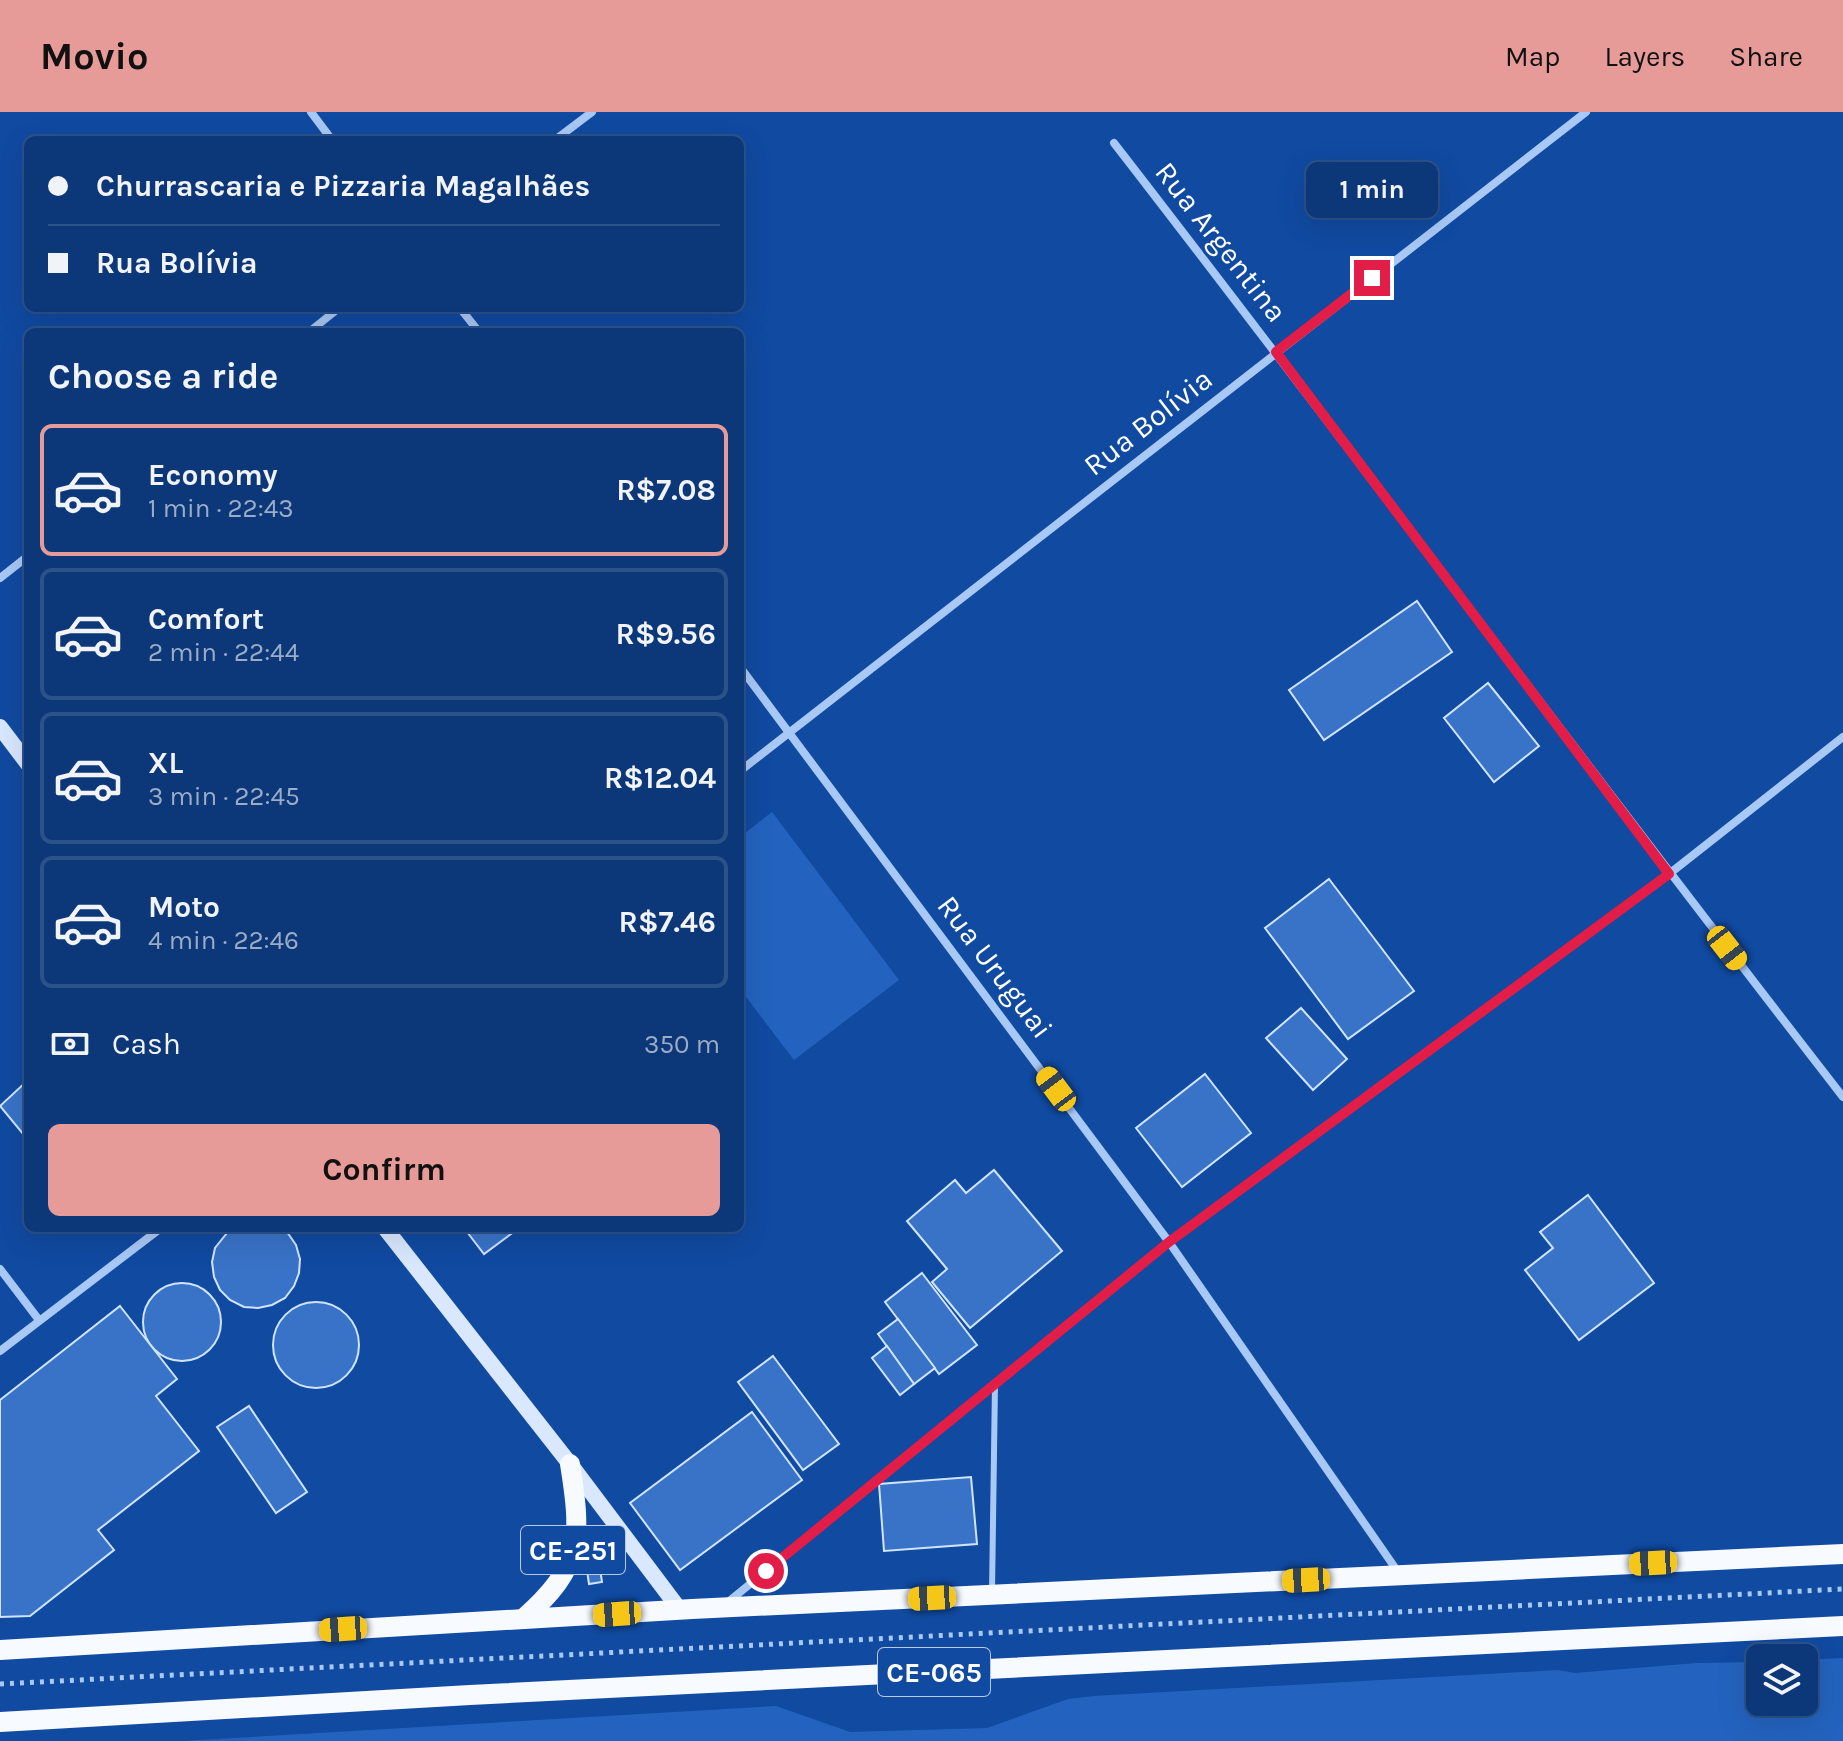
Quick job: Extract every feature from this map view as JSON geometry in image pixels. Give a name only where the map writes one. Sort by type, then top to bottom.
[{"type":"main road","points":[[0,727],[24,759]]},
{"type":"main road","name":"CE-251","points":[[388,1232],[680,1610]]},
{"type":"main road","name":"CE-251","points":[[523,1619],[553,1591],[571,1559],[578,1516],[570,1464]]},
{"type":"main road","points":[[0,1650],[680,1610],[1843,1554]]},
{"type":"main road","name":"CE-065","points":[[0,1722],[545,1691],[1843,1626]]},
{"type":"street","points":[[311,112],[329,136]]},
{"type":"street","points":[[560,136],[592,112]]},
{"type":"street","name":"Rua Bolívia","points":[[744,768],[1586,112]]},
{"type":"street","name":"Rua Argentina","points":[[1114,143],[1276,352],[1669,874],[1843,1097]]},
{"type":"street","points":[[314,328],[334,312]]},
{"type":"street","points":[[463,312],[476,328]]},
{"type":"street","points":[[0,578],[24,559]]},
{"type":"street","name":"Rua Uruguai","points":[[744,672],[1169,1242],[1400,1576]]},
{"type":"street","points":[[720,1608],[1169,1242],[1669,874],[1843,737]]},
{"type":"street","points":[[0,1351],[156,1232]]},
{"type":"street","points":[[0,1269],[39,1320]]},
{"type":"lane","points":[[992,1595],[995,1384]]},
{"type":"path","name":"CE-065","points":[[0,1684],[1843,1589]]},
{"type":"shaded area","points":[[772,812],[899,980],[794,1060],[744,994],[744,834]]},
{"type":"shaded area","points":[[1843,1658],[1843,1741],[183,1741],[776,1706],[850,1732],[987,1728],[1068,1699],[1094,1696],[1746,1662],[1746,1716],[1818,1716],[1818,1659]]},
{"type":"building","points":[[1417,601],[1452,652],[1324,740],[1289,690]]},
{"type":"building","points":[[1488,683],[1539,746],[1494,782],[1444,718]]},
{"type":"building","points":[[1329,879],[1414,991],[1348,1039],[1265,928]]},
{"type":"building","points":[[1301,1008],[1347,1059],[1313,1090],[1266,1038]]},
{"type":"building","points":[[1205,1074],[1251,1133],[1182,1187],[1136,1128]]},
{"type":"building","points":[[24,1084],[24,1135],[0,1106]]},
{"type":"building","points":[[994,1170],[1062,1251],[970,1328],[932,1282],[947,1269],[907,1221],[955,1180],[966,1193]]},
{"type":"building","points":[[1588,1195],[1654,1283],[1579,1340],[1525,1270],[1553,1248],[1540,1232]]},
{"type":"building","points":[[228,1232],[287,1232],[296,1245],[300,1259],[294,1286],[285,1298],[272,1305],[244,1307],[220,1290],[212,1262],[215,1248]]},
{"type":"building","points":[[467,1232],[514,1232],[484,1254]]},
{"type":"building","points":[[922,1273],[977,1345],[939,1374],[885,1302]]},
{"type":"building","points":[[174,1283],[190,1283],[204,1289],[215,1300],[221,1322],[215,1344],[204,1355],[190,1361],[174,1361],[160,1355],[149,1344],[143,1330],[143,1314],[149,1300],[160,1289]]},
{"type":"building","points":[[316,1302],[333,1305],[347,1314],[356,1328],[359,1345],[356,1362],[347,1376],[333,1385],[316,1388],[299,1385],[285,1376],[276,1362],[273,1345],[276,1328],[285,1314],[299,1305]]},
{"type":"building","points":[[120,1306],[177,1379],[156,1396],[199,1451],[98,1530],[114,1550],[30,1616],[0,1617],[0,1400]]},
{"type":"building","points":[[898,1319],[935,1368],[914,1384],[878,1334]]},
{"type":"building","points":[[887,1346],[914,1384],[900,1395],[872,1358]]},
{"type":"building","points":[[773,1356],[839,1444],[803,1470],[738,1382]]},
{"type":"building","points":[[249,1406],[307,1492],[276,1513],[217,1427]]},
{"type":"building","points":[[752,1412],[802,1480],[680,1570],[630,1503]]},
{"type":"building","points":[[971,1477],[977,1544],[884,1551],[879,1484]]},
{"type":"building","points":[[598,1555],[602,1582],[589,1584],[585,1557]]},
{"type":"route","points":[[766,1571],[1169,1242],[1669,874],[1276,352],[1372,278]]}]
